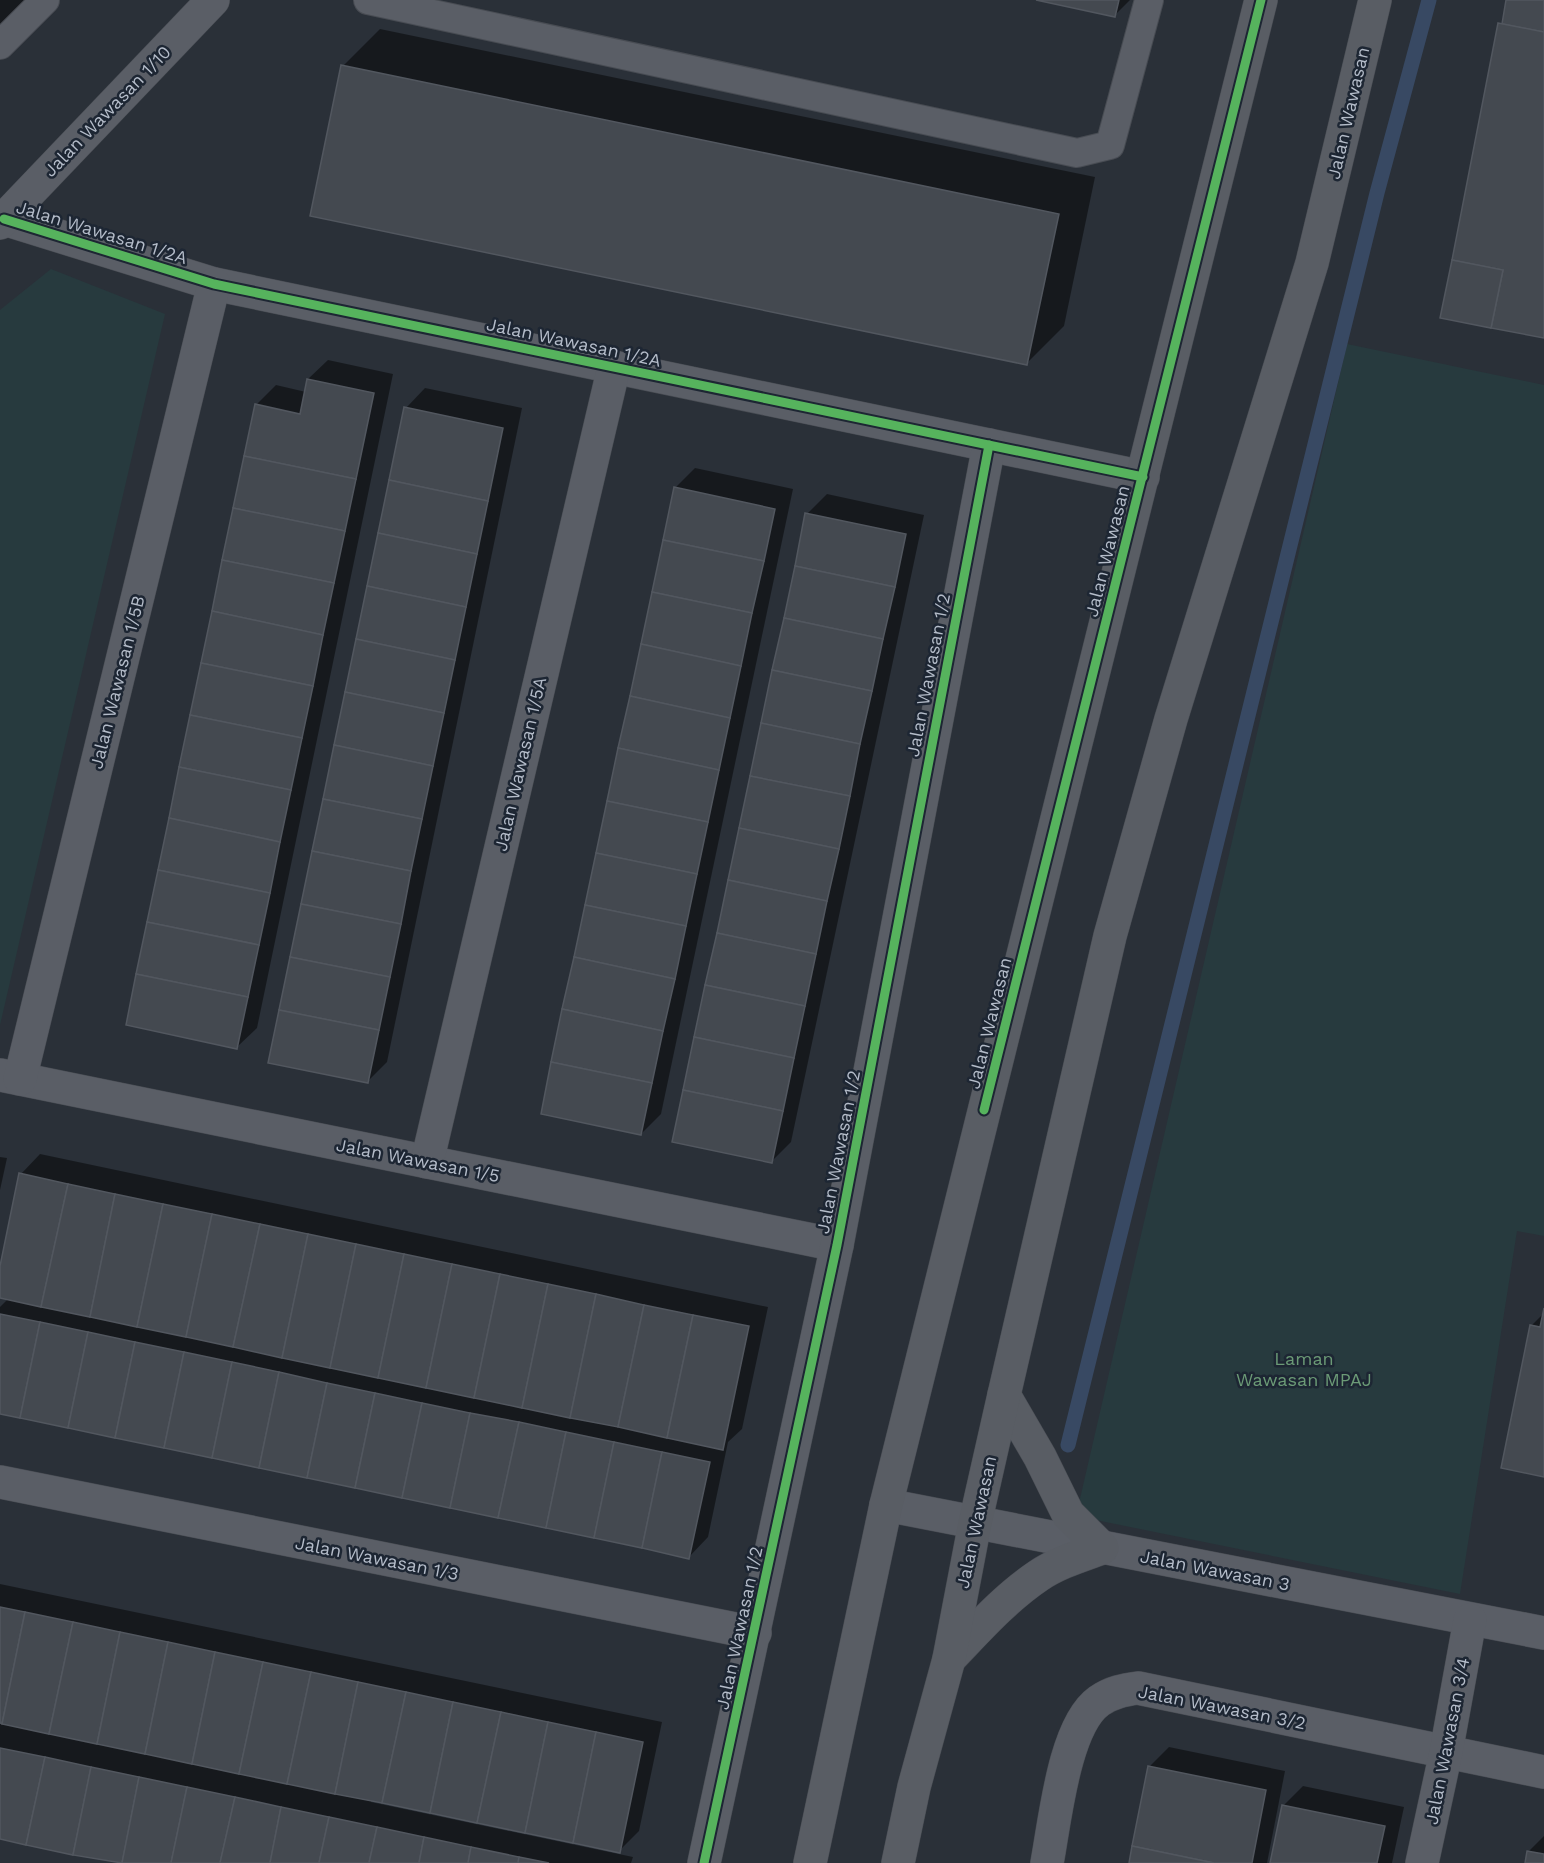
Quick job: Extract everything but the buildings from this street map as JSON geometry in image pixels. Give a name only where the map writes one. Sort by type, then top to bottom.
[{"type":"main road","name":"Jalan Wawasan","points":[[810,1863],[886,1505],[1261,0]]},
{"type":"main road","name":"Jalan Wawasan","points":[[898,1863],[914,1787],[949,1659],[975,1523],[1110,936],[1171,719],[1312,263],[1375,0]]},
{"type":"main road","points":[[949,1659],[1001,1605],[1038,1576],[1066,1560],[1102,1548],[1068,1514],[1040,1456],[1004,1395]]},
{"type":"street","name":"Jalan Wawasan 1/10","points":[[2,221],[213,0]]},
{"type":"street","name":"Jalan Wawasan 1/2A","points":[[2,221],[214,284],[1143,477]]},
{"type":"street","name":"Jalan Wawasan 1/5B","points":[[10,1077],[214,284]]},
{"type":"street","name":"Jalan Wawasan 1/5A","points":[[427,1162],[614,367]]},
{"type":"street","name":"Jalan Wawasan 1/2","points":[[704,1863],[837,1245],[989,445]]},
{"type":"street","name":"Jalan Wawasan 1/5","points":[[10,1077],[837,1245]]},
{"type":"street","name":"Jalan Wawasan 1/3","points":[[0,1482],[755,1633]]},
{"type":"street","name":"Jalan Wawasan 3","points":[[886,1505],[1544,1633]]},
{"type":"street","name":"Jalan Wawasan 3/4","points":[[1422,1863],[1446,1752],[1470,1620]]},
{"type":"street","name":"Jalan Wawasan 3/2","points":[[1047,1863],[1068,1755],[1082,1721],[1098,1702],[1119,1690],[1138,1688],[1544,1772]]},
{"type":"lane","points":[[0,45],[45,0]]},
{"type":"lane","points":[[368,0],[1077,153],[1110,145],[1149,0]]},
{"type":"green space","points":[[51,269],[165,314],[0,1025],[0,310]]},
{"type":"green space","name":"Laman Wawasan MPAJ","points":[[1347,344],[1544,385],[1544,1236],[1517,1231],[1460,1594],[1076,1516]]},
{"type":"waterway","points":[[1068,1445],[1377,193],[1429,0]]},
{"type":"cycle path","points":[[984,1110],[1261,0]]},
{"type":"cycle path","points":[[4,219],[214,284],[1143,477]]},
{"type":"cycle path","points":[[704,1863],[837,1245],[989,445]]}]
